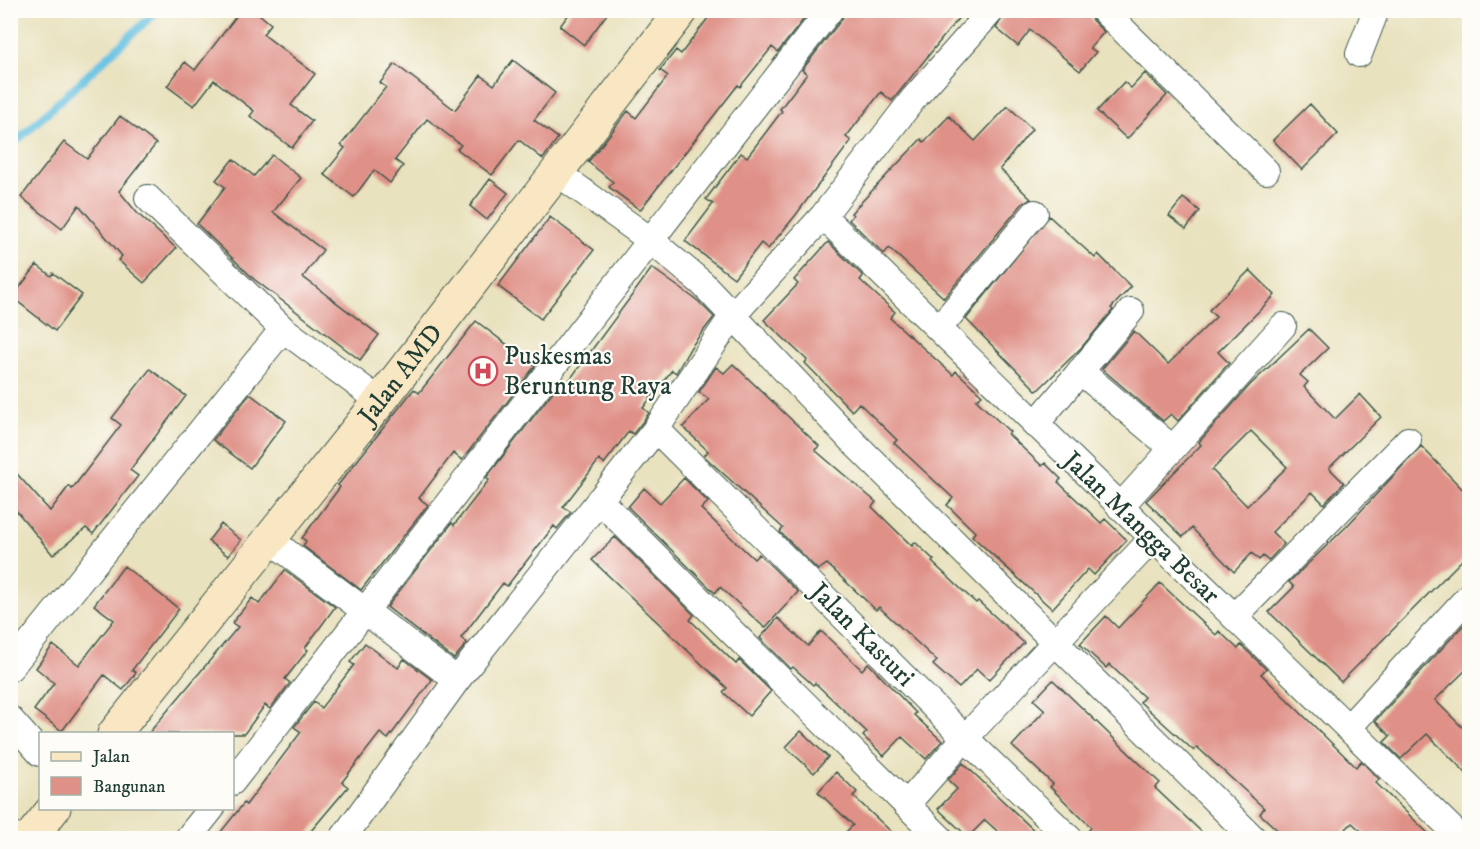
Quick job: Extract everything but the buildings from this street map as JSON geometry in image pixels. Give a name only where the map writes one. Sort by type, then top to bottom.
[{"type":"street","name":"Jalan AMD","points":[[116,732],[380,401],[682,10]]},
{"type":"street","points":[[234,779],[365,614],[649,239],[830,10]]},
{"type":"street","points":[[343,838],[457,680],[656,429],[734,314],[823,216],[914,98],[992,10]]},
{"type":"street","points":[[1103,10],[1266,171]]},
{"type":"street","points":[[1359,54],[1376,10]]},
{"type":"street","points":[[556,172],[649,239],[734,314],[854,442],[1253,838]]},
{"type":"street","points":[[148,198],[283,329],[380,401]]},
{"type":"street","points":[[939,328],[1035,213]]},
{"type":"street","name":"Jalan Mangga Besar","points":[[823,216],[1348,728],[1462,829]]},
{"type":"street","points":[[1035,425],[1131,311]]},
{"type":"street","points":[[1120,507],[1283,326]]},
{"type":"street","points":[[10,668],[283,329]]},
{"type":"street","points":[[1080,371],[1172,448]]},
{"type":"street","name":"Jalan Kasturi","points":[[656,429],[965,738],[1069,838]]},
{"type":"street","points":[[1234,617],[1408,440]]},
{"type":"street","points":[[599,500],[940,838]]},
{"type":"street","points":[[269,539],[365,614],[457,680]]},
{"type":"street","points":[[906,805],[965,738],[1152,539]]},
{"type":"street","points":[[1348,728],[1470,595]]},
{"type":"street","points":[[10,719],[39,752]]},
{"type":"street","points":[[30,838],[52,810]]},
{"type":"street","points":[[188,838],[210,810]]},
{"type":"street","points":[[10,834],[14,838]]},
{"type":"waterway","points":[[10,147],[158,10]]},
{"type":"place","name":"Puskesmas Beruntung Raya","points":[[483,371]]}]
